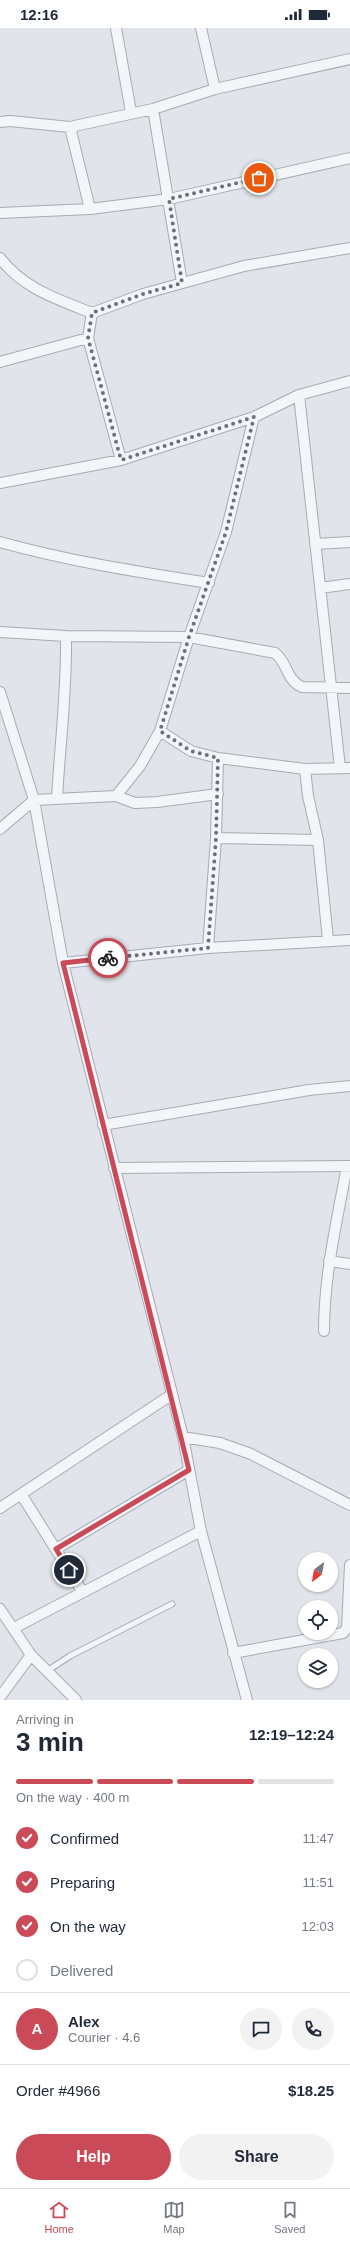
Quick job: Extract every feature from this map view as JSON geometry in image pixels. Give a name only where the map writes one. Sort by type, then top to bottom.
[{"type":"street","points":[[116,28],[131,112]]},
{"type":"street","points":[[201,28],[215,89]]},
{"type":"street","points":[[0,122],[10,121],[70,127],[131,112],[153,109],[215,89],[350,59]]},
{"type":"street","points":[[153,109],[182,283]]},
{"type":"street","points":[[70,127],[90,209]]},
{"type":"street","points":[[0,213],[90,209],[169,199],[350,158]]},
{"type":"street","points":[[0,258],[10,270],[27,285],[41,293],[92,313],[143,294],[244,266],[350,248]]},
{"type":"street","points":[[92,313],[88,338],[121,460]]},
{"type":"street","points":[[0,362],[88,338]]},
{"type":"street","points":[[0,483],[121,460],[254,417],[299,395],[350,381]]},
{"type":"street","points":[[160,731],[191,751],[218,758],[305,769],[345,768],[331,688],[299,395]]},
{"type":"street","points":[[116,796],[140,766],[160,731],[189,637],[226,532],[254,417]]},
{"type":"street","points":[[0,542],[33,552],[96,565],[209,583]]},
{"type":"street","points":[[315,544],[350,542]]},
{"type":"street","points":[[320,588],[350,584]]},
{"type":"street","points":[[0,632],[66,636],[189,637],[275,653],[282,659],[290,678],[295,684],[302,687],[350,688]]},
{"type":"street","points":[[57,798],[61,735],[66,702],[66,636]]},
{"type":"street","points":[[0,692],[34,800],[63,963],[171,1395],[183,1437],[201,1531],[247,1700]]},
{"type":"street","points":[[208,948],[216,838],[218,758]]},
{"type":"street","points":[[305,769],[308,796],[318,840],[328,940]]},
{"type":"street","points":[[0,829],[34,800],[116,796],[135,803],[157,802],[218,794]]},
{"type":"street","points":[[216,838],[318,840]]},
{"type":"street","points":[[63,963],[208,948],[328,940],[350,940]]},
{"type":"street","points":[[103,1125],[309,1090],[350,1086]]},
{"type":"street","points":[[114,1168],[349,1166],[329,1261],[324,1305],[324,1331]]},
{"type":"street","points":[[329,1261],[350,1264]]},
{"type":"street","points":[[0,1508],[171,1395]]},
{"type":"street","points":[[183,1437],[220,1443],[251,1454],[350,1505]]},
{"type":"street","points":[[56,1549],[189,1470]]},
{"type":"street","points":[[21,1494],[82,1591]]},
{"type":"street","points":[[14,1628],[82,1591],[201,1531]]},
{"type":"street","points":[[233,1653],[343,1633],[346,1628],[350,1565]]},
{"type":"street","points":[[0,1609],[31,1655],[76,1700]]},
{"type":"street","points":[[0,1698],[31,1655]]},
{"type":"lane","points":[[47,1671],[70,1656],[172,1604]]},
{"type":"way so far","points":[[108,958],[208,948],[216,838],[218,758],[191,751],[160,731],[189,637],[226,532],[254,417],[121,460],[88,338],[92,313],[143,294],[182,283],[169,199],[259,178]]},
{"type":"route","points":[[69,1570],[56,1549],[189,1470],[183,1437],[171,1395],[63,963],[108,958]]}]
